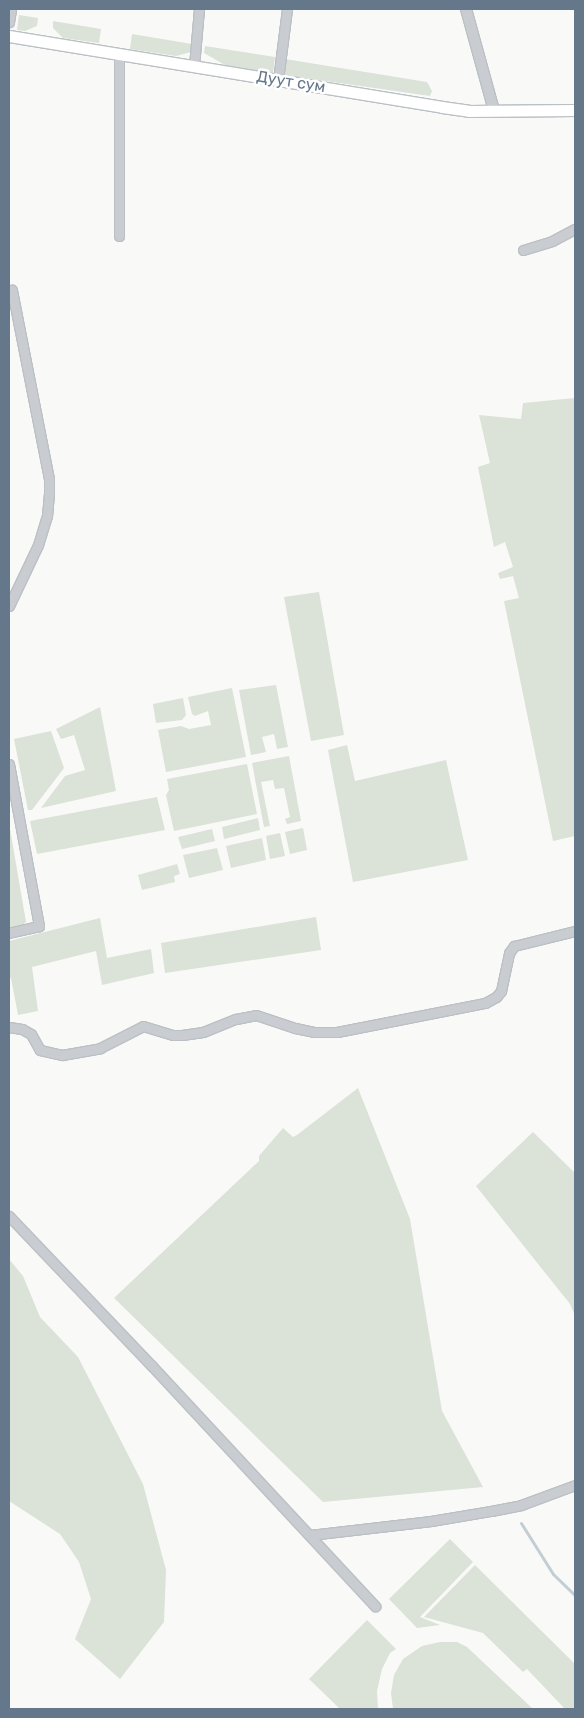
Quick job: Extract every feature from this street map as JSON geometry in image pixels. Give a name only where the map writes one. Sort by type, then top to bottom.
[{"type":"main road","name":"Дуут сум","points":[[9,36],[442,107],[494,111],[575,110]]},
{"type":"street","points":[[9,22],[10,9]]},
{"type":"street","points":[[194,66],[199,9]]},
{"type":"street","points":[[278,80],[287,9]]},
{"type":"street","points":[[466,9],[494,111]]},
{"type":"street","points":[[119,54],[119,236]]},
{"type":"street","points":[[523,250],[552,241],[575,229]]},
{"type":"street","points":[[9,606],[38,545],[47,516],[49,494],[49,479],[12,290]]},
{"type":"street","points":[[9,764],[39,926],[9,933]]},
{"type":"street","points":[[9,1027],[22,1029],[31,1034],[40,1050],[62,1055],[100,1048],[143,1026],[173,1035],[182,1035],[203,1032],[236,1019],[251,1016],[314,1032],[336,1032],[485,1003],[501,991],[509,953],[514,946],[575,931]]},
{"type":"street","points":[[9,1216],[375,1606]]},
{"type":"street","points":[[310,1535],[431,1521],[491,1511],[521,1505],[575,1485]]},
{"type":"shaded area","points":[[19,15],[38,18],[37,26],[25,31],[17,30]]},
{"type":"shaded area","points":[[53,21],[101,29],[99,43],[63,38],[53,28]]},
{"type":"shaded area","points":[[132,34],[192,44],[191,52],[176,56],[130,49]]},
{"type":"shaded area","points":[[205,46],[275,57],[273,73],[225,65],[204,53]]},
{"type":"shaded area","points":[[285,59],[427,82],[432,91],[430,96],[284,75]]},
{"type":"shaded area","points":[[575,398],[575,836],[553,841],[504,601],[519,598],[513,576],[500,579],[498,573],[513,567],[505,542],[494,547],[478,467],[490,463],[479,415],[521,419],[523,403]]},
{"type":"shaded area","points":[[319,592],[344,735],[311,741],[284,597]]},
{"type":"shaded area","points":[[276,685],[288,747],[277,749],[274,734],[262,737],[266,752],[251,755],[239,690]]},
{"type":"shaded area","points":[[232,688],[246,757],[166,772],[158,730],[181,726],[189,729],[211,725],[208,711],[195,716],[192,714],[188,697]]},
{"type":"shaded area","points":[[183,698],[186,715],[182,720],[156,723],[153,704]]},
{"type":"shaded area","points":[[100,707],[116,791],[41,808],[65,776],[85,770],[74,735],[61,739],[56,729]]},
{"type":"shaded area","points":[[51,731],[64,768],[32,810],[28,810],[14,739]]},
{"type":"shaded area","points":[[347,745],[355,781],[446,760],[468,860],[353,882],[328,750]]},
{"type":"shaded area","points":[[289,756],[301,821],[287,824],[285,819],[290,817],[284,788],[275,789],[273,780],[261,782],[270,826],[264,827],[252,763]]},
{"type":"shaded area","points":[[247,764],[257,814],[174,831],[166,795],[169,790],[167,779]]},
{"type":"shaded area","points":[[157,797],[165,830],[37,854],[30,821]]},
{"type":"shaded area","points":[[258,818],[260,830],[224,839],[222,827]]},
{"type":"shaded area","points":[[9,823],[26,922],[23,925],[9,928]]},
{"type":"shaded area","points":[[303,828],[307,850],[290,854],[285,832]]},
{"type":"shaded area","points":[[212,829],[215,841],[182,849],[178,837]]},
{"type":"shaded area","points":[[280,833],[285,856],[270,859],[266,836]]},
{"type":"shaded area","points":[[262,838],[266,860],[231,868],[226,846]]},
{"type":"shaded area","points":[[217,848],[223,870],[189,878],[183,855]]},
{"type":"shaded area","points":[[177,864],[180,874],[174,876],[175,882],[142,890],[138,875]]},
{"type":"shaded area","points":[[316,917],[321,950],[165,973],[161,943]]},
{"type":"shaded area","points":[[100,918],[107,958],[151,949],[154,973],[102,985],[96,951],[32,967],[38,1011],[18,1015],[11,978],[9,978],[9,941]]},
{"type":"shaded area","points":[[358,1088],[410,1219],[442,1411],[483,1487],[323,1502],[114,1298],[259,1161],[259,1156],[283,1128],[293,1137],[297,1135]]},
{"type":"shaded area","points":[[533,1132],[575,1173],[575,1316],[570,1304],[476,1186]]},
{"type":"shaded area","points":[[9,1259],[23,1276],[40,1317],[78,1357],[143,1484],[166,1570],[164,1622],[120,1679],[75,1639],[91,1599],[79,1562],[60,1534],[9,1501]]},
{"type":"shaded area","points":[[450,1539],[473,1562],[420,1617],[440,1625],[417,1628],[389,1599]]},
{"type":"shaded area","points":[[475,1565],[575,1664],[575,1709],[565,1709],[527,1669],[523,1672],[483,1633],[424,1617]]},
{"type":"shaded area","points":[[367,1620],[396,1649],[390,1653],[382,1669],[377,1691],[378,1709],[340,1709],[309,1679]]},
{"type":"shaded area","points":[[440,1642],[457,1642],[467,1647],[533,1709],[393,1709],[391,1693],[394,1675],[403,1659],[422,1646]]},
{"type":"waterway","points":[[521,1523],[553,1574],[575,1595]]}]
